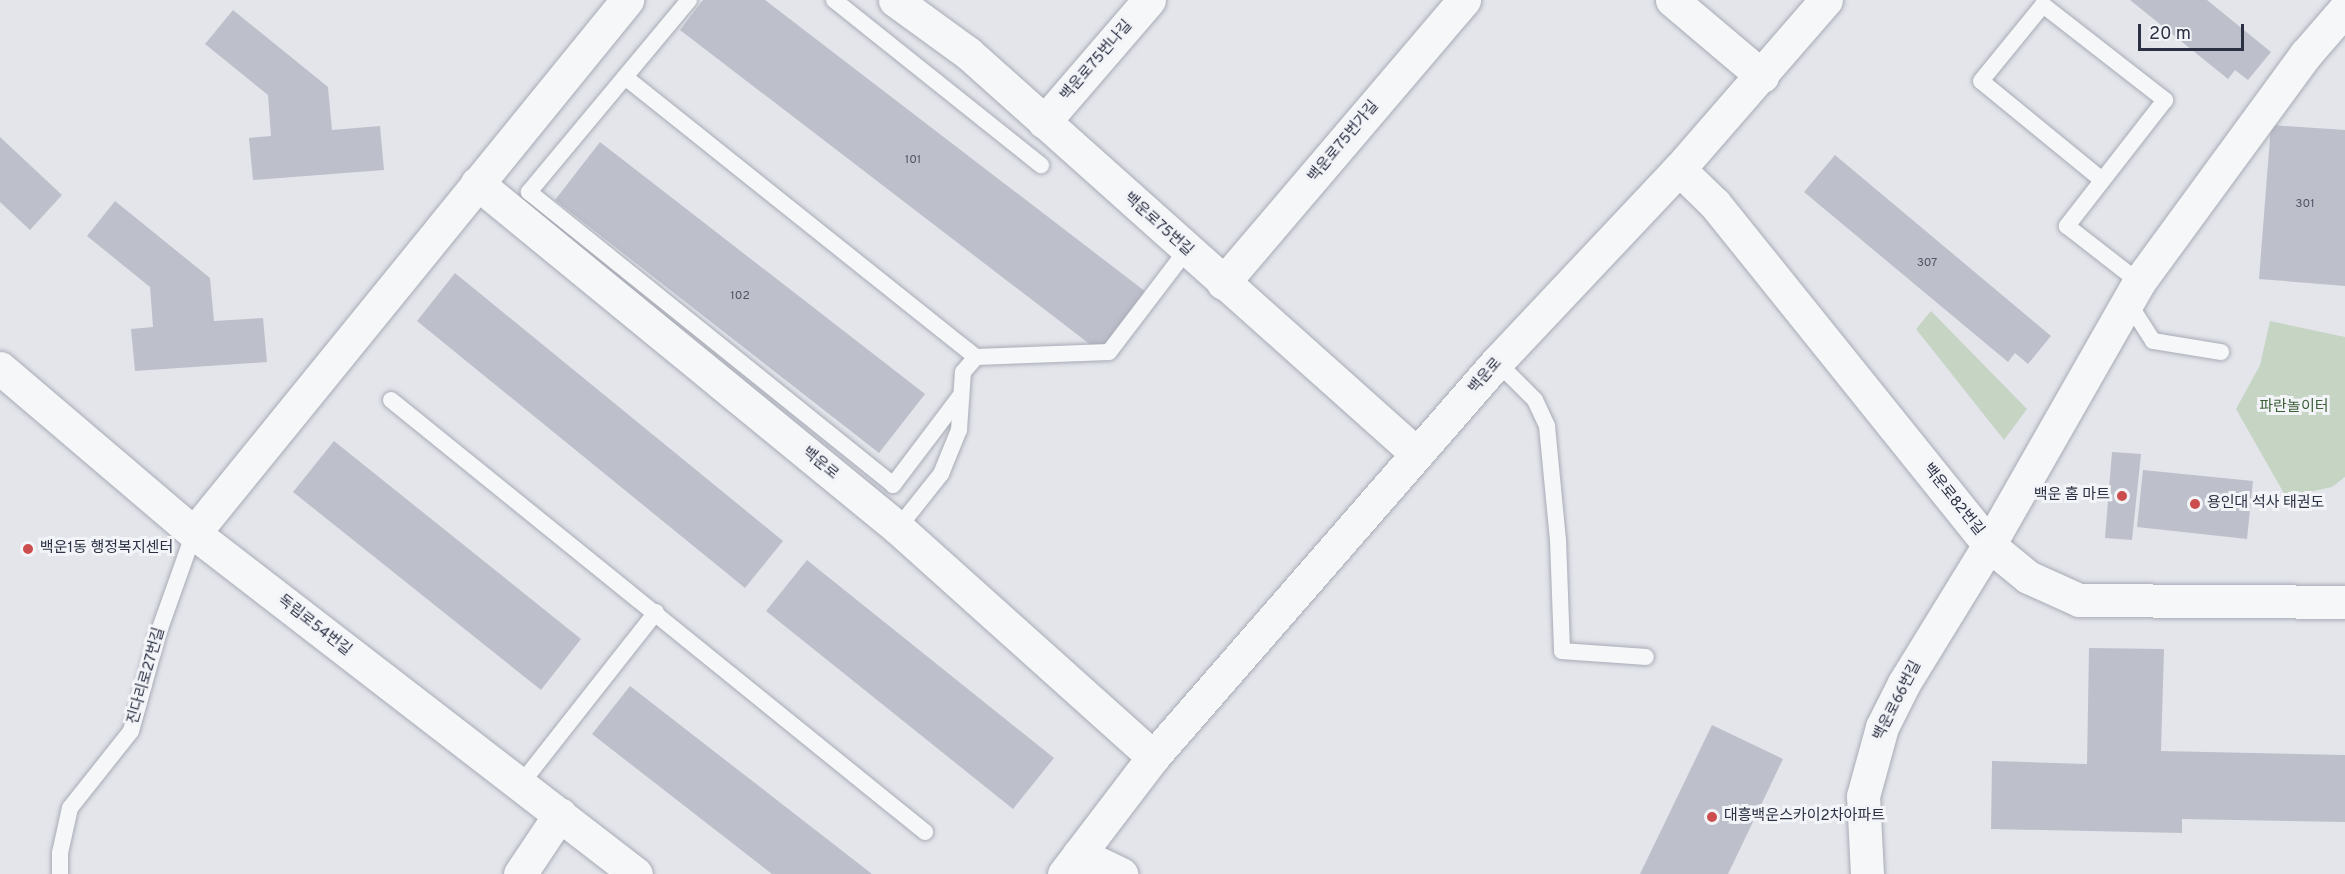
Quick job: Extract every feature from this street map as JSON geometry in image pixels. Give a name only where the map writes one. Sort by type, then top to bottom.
[{"type":"street","points":[[194,533],[627,0]]},
{"type":"street","name":"백운로75번길","points":[[895,0],[968,53],[1186,251],[1417,454]]},
{"type":"street","name":"백운로75번나길","points":[[1044,122],[1149,0]]},
{"type":"street","name":"백운로75번가길","points":[[1223,283],[1464,0]]},
{"type":"street","points":[[1672,0],[1762,76]]},
{"type":"street","name":"백운로","points":[[1072,864],[1153,757],[1497,362],[1679,169],[1826,0]]},
{"type":"street","name":"백운로66번길","points":[[1867,874],[1863,796],[1882,727],[2133,292],[2294,71],[2345,9]]},
{"type":"street","name":"백운로82번길","points":[[1679,169],[1715,204],[1989,545],[2028,578],[2079,600],[2345,603]]},
{"type":"street","name":"백운로","points":[[477,183],[898,528],[1153,757]]},
{"type":"street","name":"독립로54번길","points":[[0,368],[194,533],[636,874]]},
{"type":"street","points":[[520,874],[560,814]]},
{"type":"street","points":[[1072,864],[1120,874]]},
{"type":"lane","points":[[689,0],[529,192],[893,484],[961,394]]},
{"type":"lane","points":[[834,0],[1041,165]]},
{"type":"lane","points":[[2102,180],[1981,81],[2043,4],[2165,100],[2067,225],[2133,292],[2153,341],[2221,352]]},
{"type":"lane","points":[[625,77],[976,357],[1109,352],[1186,251]]},
{"type":"lane","points":[[898,528],[941,474],[959,430],[963,372],[976,357]]},
{"type":"lane","points":[[1497,362],[1536,400],[1546,426],[1558,540],[1562,651],[1646,657]]},
{"type":"lane","points":[[391,400],[656,612],[925,832]]},
{"type":"lane","name":"진다리로27번길","points":[[60,874],[60,853],[70,808],[130,731],[158,634],[194,533]]},
{"type":"lane","points":[[520,784],[656,612]]},
{"type":"green space","points":[[1931,311],[2027,409],[2004,440],[1916,329]]},
{"type":"green space","name":"파란놀이터","points":[[2270,321],[2345,337],[2345,477],[2332,487],[2286,497],[2236,409],[2260,365]]},
{"type":"building","points":[[703,0],[765,0],[1146,292],[1100,352],[680,30]]},
{"type":"building","points":[[2130,0],[2207,0],[2271,52],[2248,80],[2235,70],[2228,79]]},
{"type":"building","points":[[233,10],[328,87],[332,130],[380,126],[384,170],[253,180],[249,138],[271,136],[268,95],[205,44]]},
{"type":"building","points":[[2271,125],[2345,130],[2345,286],[2259,279]]},
{"type":"building","points":[[0,137],[62,195],[30,230],[0,202]]},
{"type":"building","points":[[600,142],[925,394],[879,453],[555,200]]},
{"type":"building","points":[[1835,155],[2051,336],[2028,364],[2015,353],[2008,362],[1804,192]]},
{"type":"building","points":[[115,201],[210,278],[214,321],[263,318],[267,362],[135,371],[131,329],[153,327],[150,287],[87,236]]},
{"type":"building","points":[[455,273],[783,541],[745,588],[417,321]]},
{"type":"building","points":[[334,441],[581,639],[541,690],[293,492]]},
{"type":"building","name":"백운 홈 마트","points":[[2112,452],[2141,454],[2132,540],[2105,538]]},
{"type":"building","name":"용인대 석사 태권도","points":[[2143,470],[2253,481],[2247,539],[2137,527]]},
{"type":"building","points":[[807,560],[1054,758],[1013,809],[766,611]]},
{"type":"building","points":[[2089,648],[2164,649],[2161,751],[2345,755],[2345,822],[2182,819],[2182,833],[1991,829],[1992,761],[2087,764]]},
{"type":"building","points":[[630,686],[872,874],[772,874],[592,734]]},
{"type":"building","name":"대흥백운스카이2차아파트","points":[[1712,725],[1783,759],[1728,874],[1640,874]]},
{"type":"place","name":"백운 홈 마트","points":[[2122,496]]},
{"type":"place","name":"용인대 석사 태권도","points":[[2195,504]]},
{"type":"place","name":"백운1동 행정복지센터","points":[[28,549]]},
{"type":"place","name":"대흥백운스카이2차아파트","points":[[1712,817]]}]
